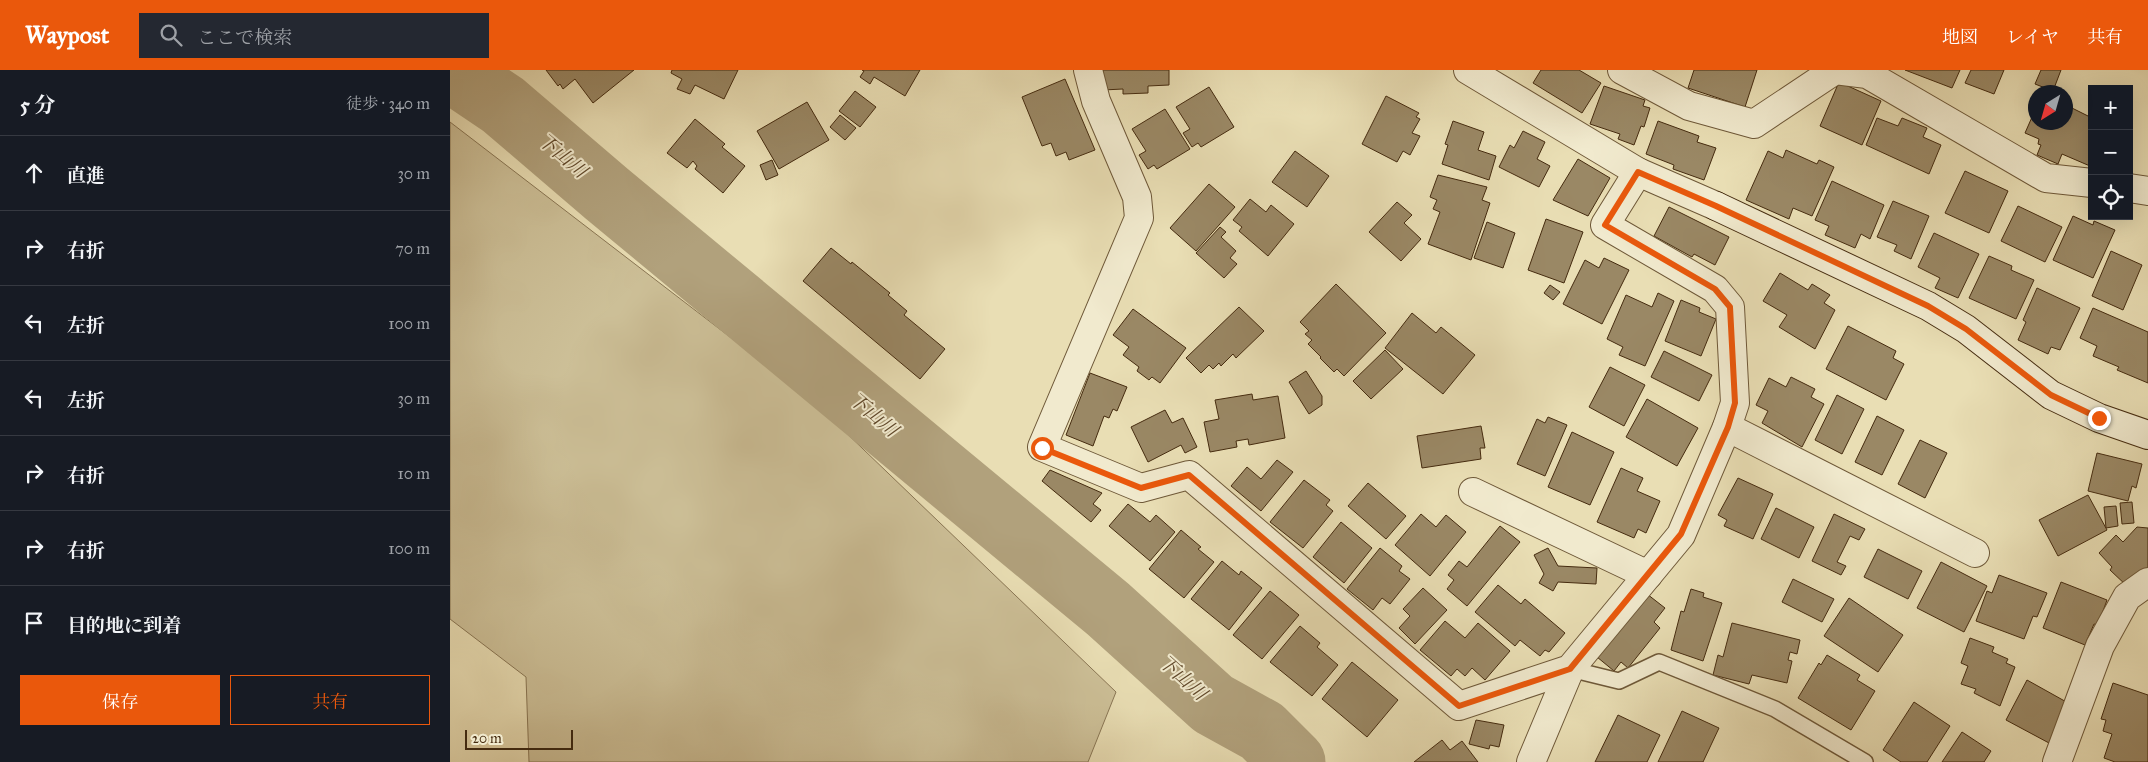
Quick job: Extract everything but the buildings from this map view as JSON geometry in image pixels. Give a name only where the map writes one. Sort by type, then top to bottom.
[{"type":"street","points":[[1088,70],[1096,101],[1137,197],[1139,218],[1042,448],[1141,488],[1189,475],[1459,706],[1570,669]]},
{"type":"street","points":[[1468,70],[1638,172],[1716,206],[1928,306],[1966,329],[2051,395],[2099,418],[2148,434]]},
{"type":"street","points":[[1622,70],[1689,106],[1754,124],[1835,70],[1868,72],[2046,178],[2088,182]]},
{"type":"street","points":[[1531,762],[1570,669],[1681,534],[1728,427],[1735,403],[1730,307],[1715,289],[1605,225],[1638,172]]},
{"type":"street","points":[[2133,189],[2148,191]]},
{"type":"street","points":[[1728,427],[1975,554]]},
{"type":"street","points":[[1473,492],[1648,575]]},
{"type":"street","points":[[2057,762],[2100,646],[2127,598],[2148,582]]},
{"type":"lane","points":[[1570,669],[1619,681],[1659,662],[1775,708],[1865,762]]},
{"type":"shaded area","points":[[450,122],[812,400],[1116,692],[1088,762],[529,762],[526,677],[450,619]]},
{"type":"waterway","name":"下山川","points":[[451,70],[503,105],[607,194],[1108,609],[1213,704],[1262,731],[1293,762]]},
{"type":"route","points":[[1042,448],[1141,488],[1189,475],[1459,706],[1570,669],[1681,534],[1728,427],[1735,403],[1730,307],[1715,289],[1605,225],[1638,172],[1716,206],[1928,306],[1966,329],[2051,395],[2099,418]]}]
